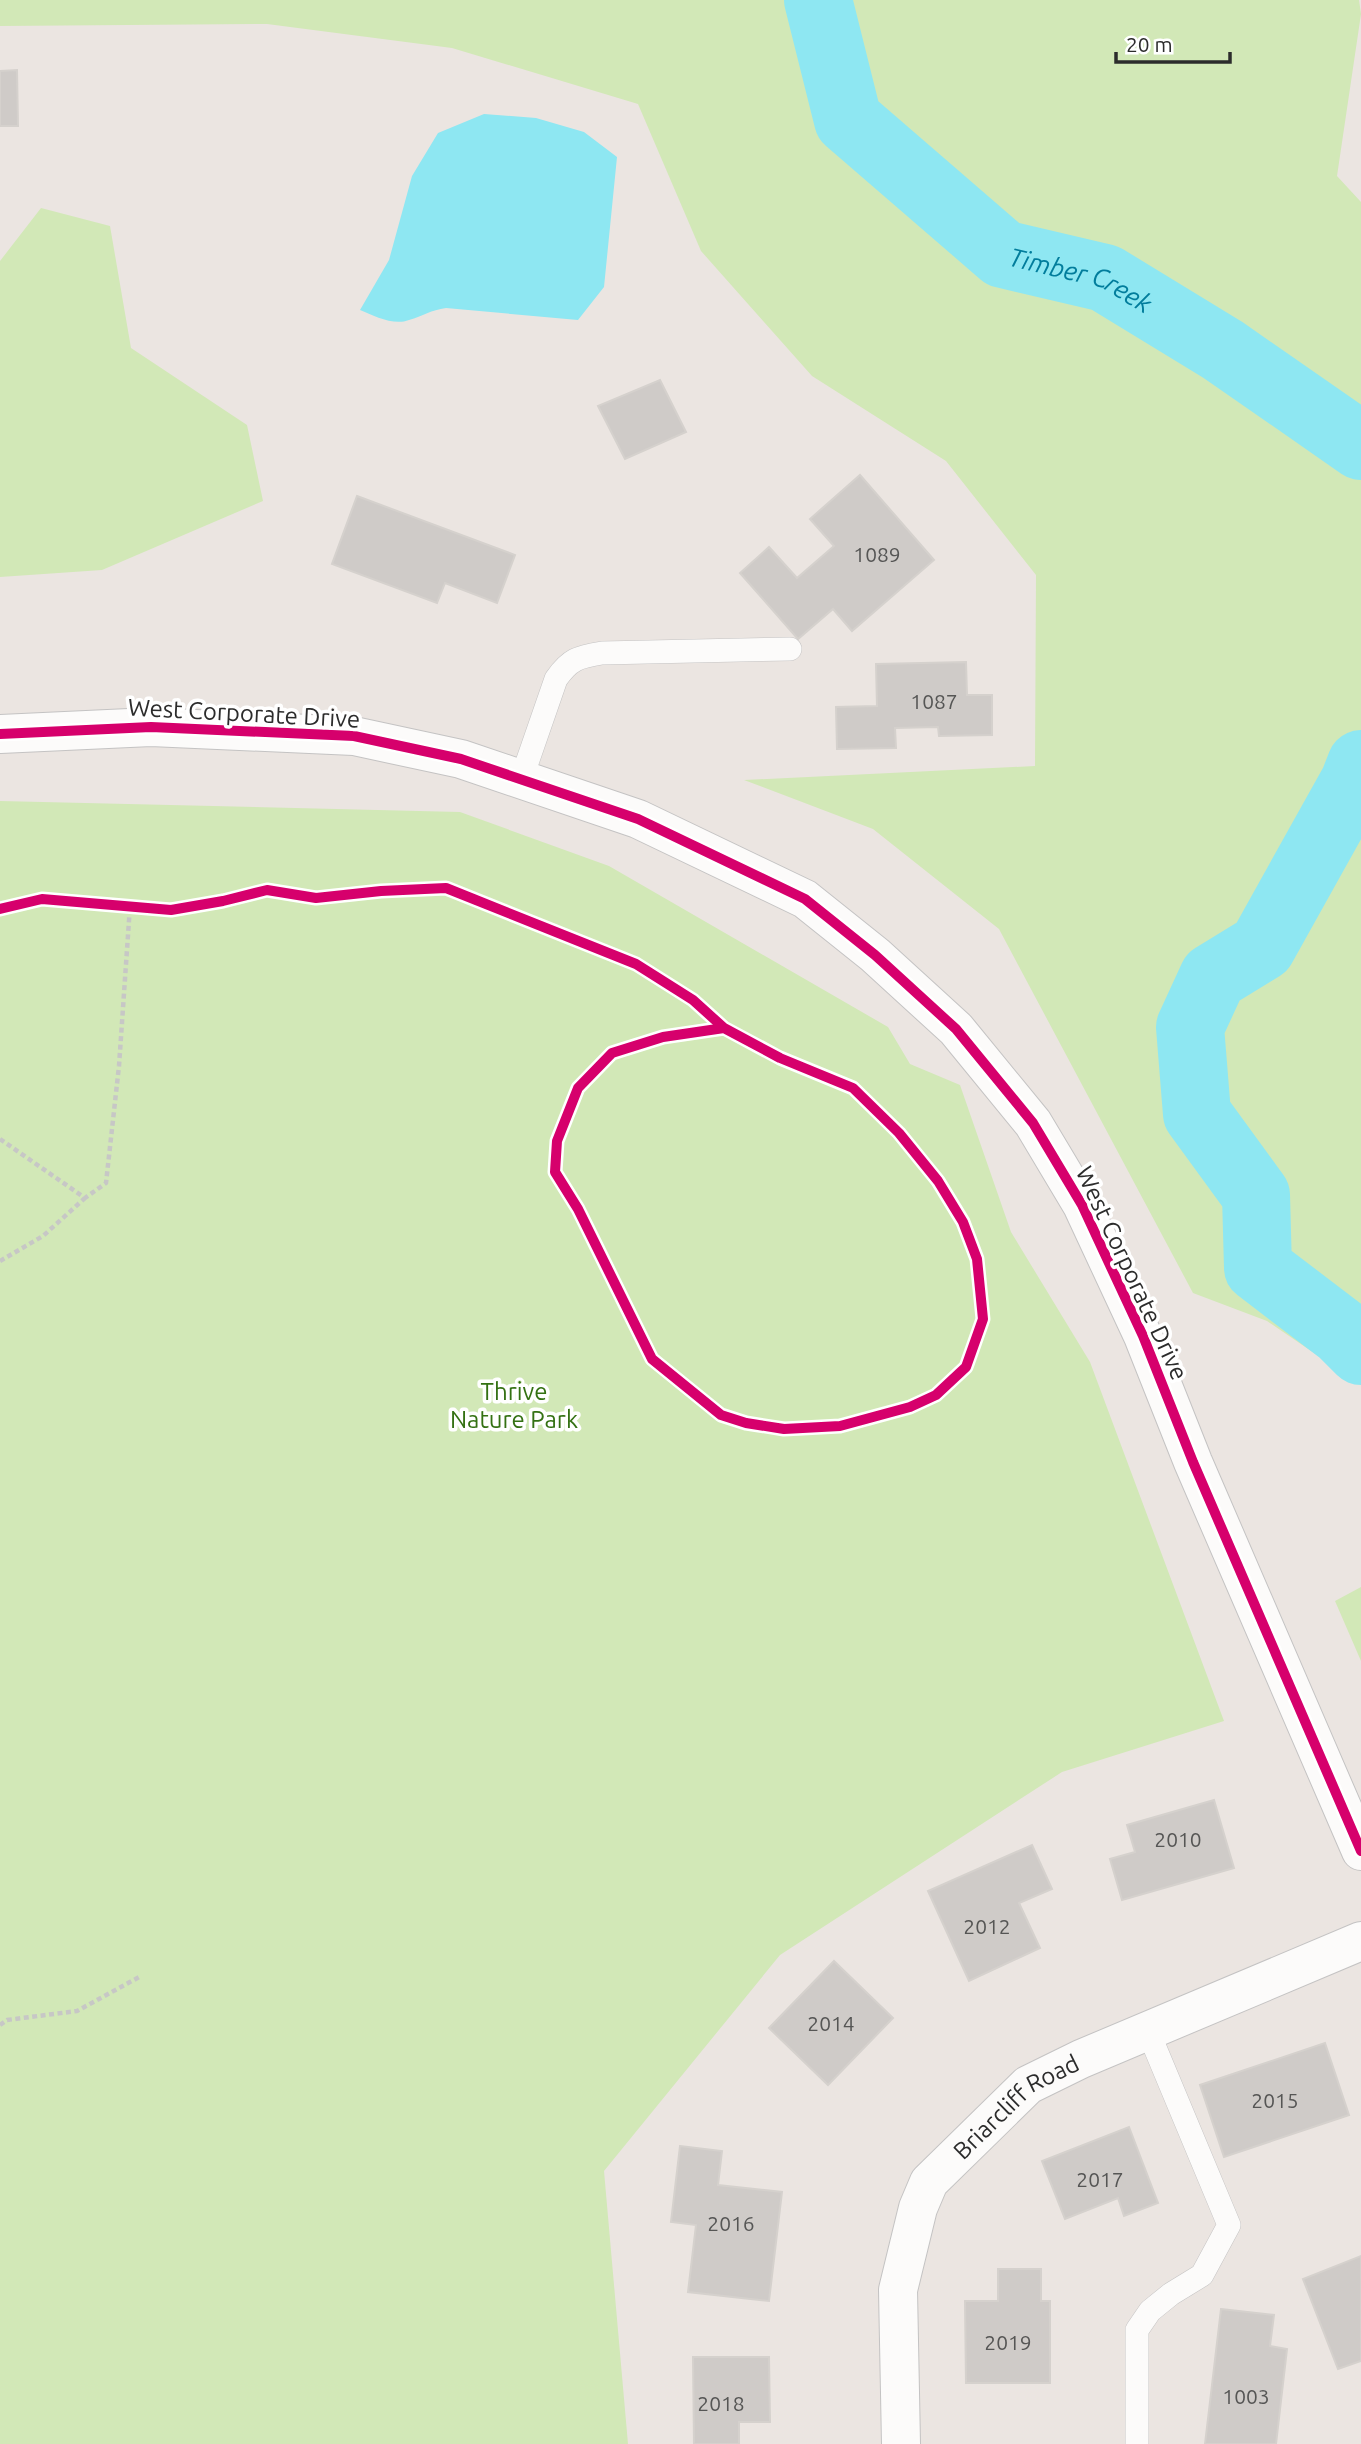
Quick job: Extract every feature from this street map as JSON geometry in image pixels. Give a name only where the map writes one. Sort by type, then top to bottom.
[{"type":"street","name":"West Corporate Drive","points":[[0,734],[151,727],[354,736],[461,759],[638,819],[805,899],[875,955],[957,1029],[1033,1123],[1082,1205],[1143,1336],[1194,1462],[1361,1851]]},
{"type":"street","name":"Briarcliff Road","points":[[901,2444],[898,2290],[918,2208],[929,2182],[1028,2085],[1081,2059],[1361,1941]]},
{"type":"lane","points":[[521,780],[556,679],[565,666],[579,657],[602,653],[790,649]]},
{"type":"lane","points":[[1137,2444],[1137,2330],[1150,2311],[1171,2294],[1202,2276],[1229,2225],[1148,2031]]},
{"type":"path","points":[[0,909],[42,899],[171,910],[267,890],[316,898],[446,888],[636,964],[693,1000],[724,1028],[780,1058],[853,1088],[921,1157],[963,1222],[977,1259],[983,1319],[966,1367],[936,1395],[910,1407],[840,1426],[784,1429],[746,1423],[721,1415],[652,1359],[578,1209],[555,1172],[557,1141],[578,1088],[612,1053],[663,1037],[724,1028]]},
{"type":"path","points":[[0,1261],[43,1236],[106,1183],[119,1066],[130,906]]},
{"type":"path","points":[[0,1139],[85,1198]]},
{"type":"path","points":[[0,2025],[7,2020],[77,2011],[141,1976]]},
{"type":"green space","points":[[0,0],[1359,0],[1361,14],[1337,176],[1361,202],[1361,1385],[1267,1321],[1193,1293],[999,929],[873,829],[744,780],[1035,766],[1036,575],[946,461],[812,376],[701,251],[638,104],[452,48],[267,24],[0,26]]},
{"type":"green space","points":[[41,208],[110,226],[131,348],[247,425],[263,501],[102,570],[0,577],[0,261]]},
{"type":"green space","name":"Thrive Nature Park","points":[[0,801],[460,812],[609,866],[888,1027],[910,1064],[960,1085],[1011,1232],[1090,1362],[1224,1721],[1062,1772],[780,1955],[604,2171],[628,2444],[0,2444]]},
{"type":"green space","points":[[1361,1587],[1361,1661],[1335,1601]]},
{"type":"water","points":[[484,114],[536,118],[584,132],[617,157],[604,287],[578,320],[446,308],[397,322],[384,320],[360,310],[389,260],[412,176],[438,133]]},
{"type":"building","points":[[17,70],[18,126],[0,126],[0,71]]},
{"type":"building","points":[[660,380],[686,432],[625,459],[598,406]]},
{"type":"building","points":[[860,475],[934,560],[852,631],[833,609],[798,639],[740,573],[769,547],[797,578],[834,546],[810,519]]},
{"type":"building","points":[[357,496],[515,555],[497,603],[445,583],[437,603],[332,564]]},
{"type":"building","points":[[966,662],[967,695],[992,695],[992,735],[939,736],[938,727],[895,728],[896,748],[837,749],[836,707],[877,706],[876,664]]},
{"type":"building","points":[[1214,1800],[1234,1868],[1122,1900],[1110,1859],[1135,1852],[1127,1825]]},
{"type":"building","points":[[1032,1845],[1052,1889],[1019,1903],[1040,1948],[969,1981],[928,1891]]},
{"type":"building","points":[[834,1961],[893,2018],[828,2085],[769,2028]]},
{"type":"building","points":[[1325,2043],[1349,2115],[1224,2157],[1200,2085]]},
{"type":"building","points":[[1129,2127],[1158,2203],[1124,2216],[1118,2198],[1065,2219],[1042,2161]]},
{"type":"building","points":[[680,2146],[722,2151],[718,2185],[782,2192],[769,2301],[688,2292],[696,2225],[671,2222]]},
{"type":"building","points":[[1361,2256],[1361,2361],[1338,2369],[1303,2279]]},
{"type":"building","points":[[998,2269],[1041,2269],[1041,2301],[1050,2301],[1050,2383],[966,2383],[965,2301],[998,2301]]},
{"type":"building","points":[[1221,2309],[1274,2315],[1270,2346],[1287,2349],[1276,2444],[1205,2444]]},
{"type":"building","points":[[693,2357],[769,2357],[770,2422],[739,2422],[739,2444],[694,2444]]},
{"type":"waterway","name":"Timber Creek","points":[[818,0],[848,120],[1003,254],[1105,278],[1223,350],[1361,446]]},
{"type":"waterway","name":"Timber Creek","points":[[1361,764],[1354,782],[1262,947],[1213,977],[1190,1027],[1197,1114],[1256,1195],[1258,1268],[1342,1332],[1361,1351]]},
{"type":"cycle path","points":[[0,734],[151,727],[354,736],[461,759],[638,819],[805,899],[875,955],[956,1029],[1033,1123],[1082,1205],[1143,1336],[1193,1462],[1361,1851]]},
{"type":"cycle path","points":[[0,909],[42,899],[171,910],[267,890],[316,898],[446,888],[636,964],[693,1000],[724,1028],[780,1058],[853,1088],[899,1133],[938,1181],[963,1222],[977,1259],[983,1319],[966,1367],[936,1395],[910,1407],[840,1426],[784,1429],[746,1423],[721,1415],[652,1359],[578,1209],[555,1172],[557,1141],[578,1088],[612,1053],[663,1037],[724,1028]]}]
